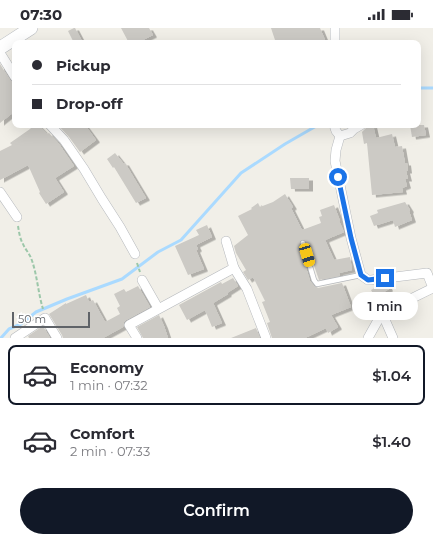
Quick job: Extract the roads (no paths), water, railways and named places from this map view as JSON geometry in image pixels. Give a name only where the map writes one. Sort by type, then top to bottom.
[{"type":"main road","points":[[12,40],[31,28]]},
{"type":"main road","points":[[0,48],[12,40]]},
{"type":"street","points":[[335,28],[335,40]]},
{"type":"street","points":[[0,53],[12,72]]},
{"type":"street","points":[[53,128],[84,168],[102,200],[120,227],[135,256]]},
{"type":"street","points":[[335,128],[340,136]]},
{"type":"street","points":[[340,136],[350,134],[356,128]]},
{"type":"street","points":[[340,136],[335,161],[351,238],[361,275],[368,280],[372,280],[427,273],[433,288],[382,314],[368,338]]},
{"type":"street","points":[[0,192],[17,217]]},
{"type":"street","points":[[226,241],[234,268],[247,289],[266,338]]},
{"type":"street","points":[[137,338],[129,325],[234,268]]},
{"type":"street","points":[[141,277],[158,308]]},
{"type":"street","points":[[382,314],[393,338]]},
{"type":"street","points":[[15,338],[45,318],[57,338]]},
{"type":"lane","points":[[303,243],[314,280],[317,284],[361,275]]},
{"type":"waterway","points":[[421,88],[433,88]]},
{"type":"waterway","points":[[1,338],[9,329],[21,324],[36,312],[122,279],[158,252],[181,240],[241,173],[285,144],[313,128]]}]
